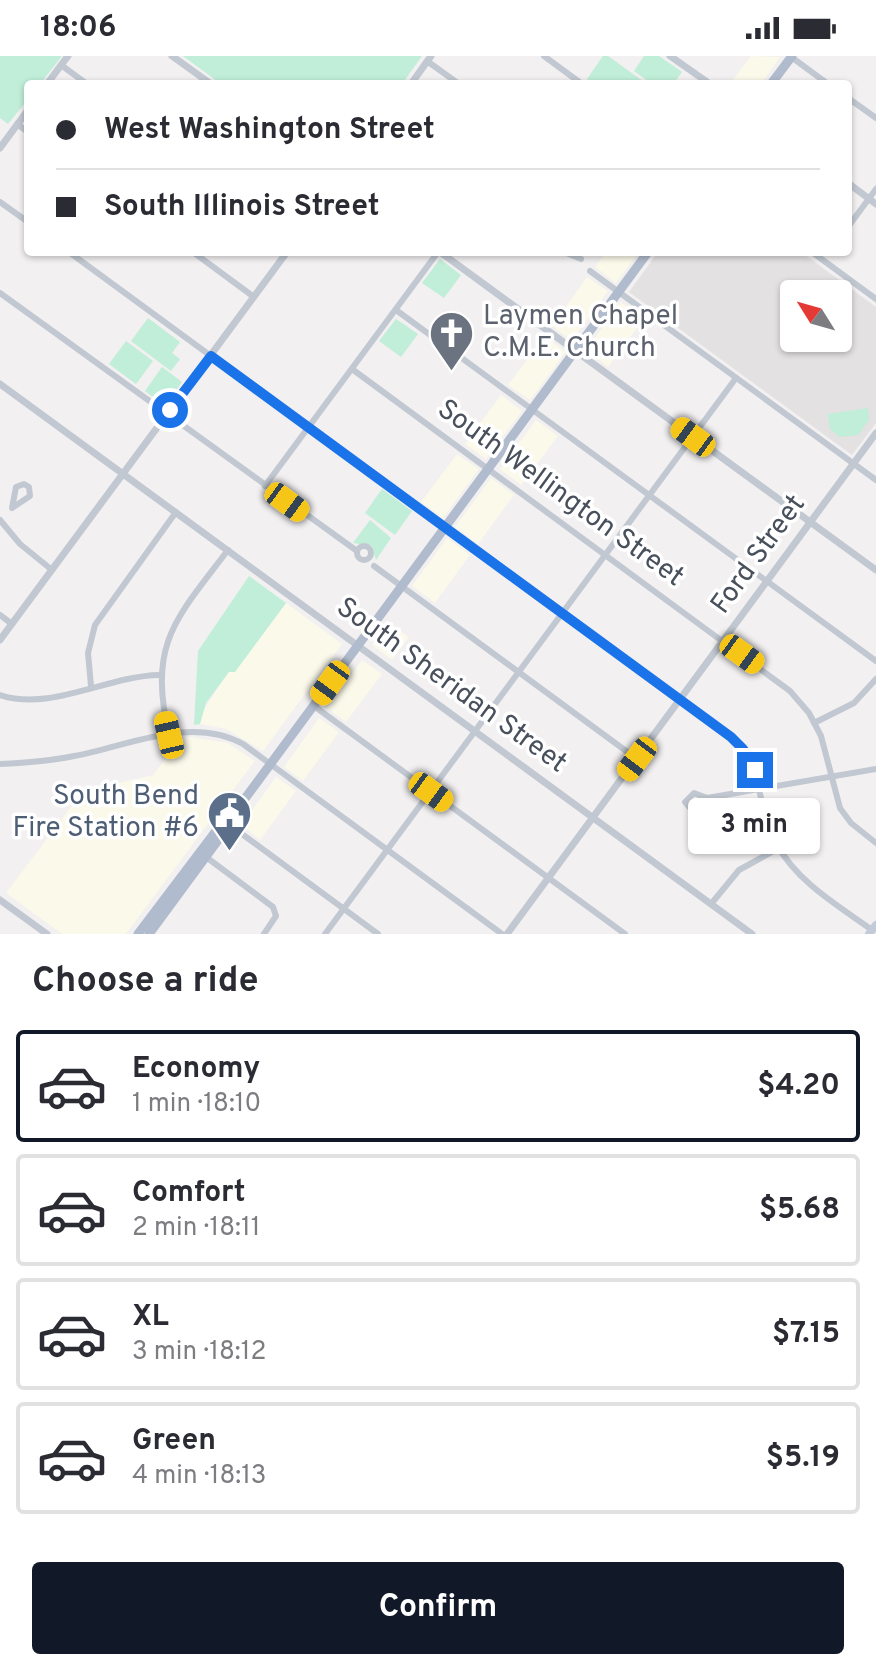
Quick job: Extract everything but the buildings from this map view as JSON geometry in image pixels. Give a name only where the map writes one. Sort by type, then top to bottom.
[{"type":"main road","points":[[774,80],[791,56]]},
{"type":"main road","points":[[149,934],[270,764],[645,256]]},
{"type":"main road","points":[[138,934],[219,827],[227,823]]},
{"type":"street","points":[[50,80],[68,56]]},
{"type":"street","points":[[172,56],[205,80]]},
{"type":"street","points":[[544,56],[577,80]]},
{"type":"street","points":[[670,56],[704,80]]},
{"type":"street","points":[[791,56],[823,80]]},
{"type":"street","points":[[414,80],[429,58],[454,80]]},
{"type":"street","points":[[61,65],[82,80]]},
{"type":"street","points":[[565,80],[569,74]]},
{"type":"street","points":[[852,101],[876,118]]},
{"type":"street","points":[[0,148],[24,115]]},
{"type":"street","points":[[17,124],[24,129]]},
{"type":"street","points":[[852,186],[872,201]]},
{"type":"street","points":[[852,223],[872,201],[876,189]]},
{"type":"street","points":[[0,202],[24,219]]},
{"type":"street","points":[[74,256],[743,749],[755,770],[765,816],[779,848],[807,883],[872,930]]},
{"type":"street","points":[[198,256],[254,297]]},
{"type":"street","points":[[0,640],[284,256]]},
{"type":"street","points":[[265,486],[436,256]]},
{"type":"street","points":[[444,256],[876,570]]},
{"type":"street","points":[[574,256],[581,259]]},
{"type":"street","points":[[817,256],[876,299]]},
{"type":"street","points":[[823,261],[827,256]]},
{"type":"street","points":[[590,271],[876,480]]},
{"type":"street","points":[[0,293],[357,551]]},
{"type":"street","points":[[396,310],[876,661]]},
{"type":"street","name":"South Wellington Street","points":[[352,369],[790,691],[814,723],[836,798],[846,816],[876,843]]},
{"type":"street","points":[[325,934],[736,378]]},
{"type":"street","name":"South Sheridan Street","points":[[0,384],[752,934]]},
{"type":"street","name":"Ford Street","points":[[504,934],[637,759],[876,433]]},
{"type":"street","points":[[12,508],[0,518],[20,544],[52,570]]},
{"type":"street","points":[[91,686],[88,653],[95,625],[176,512]]},
{"type":"street","points":[[169,735],[159,675],[173,627],[228,550]]},
{"type":"street","points":[[374,566],[637,759]]},
{"type":"street","points":[[0,615],[12,624]]},
{"type":"street","points":[[0,695],[34,699],[159,675]]},
{"type":"street","points":[[814,723],[854,703],[876,679]]},
{"type":"street","points":[[314,706],[625,934]]},
{"type":"street","points":[[0,764],[59,759],[194,731],[223,735],[270,764],[504,934]]},
{"type":"street","points":[[707,798],[876,769]]},
{"type":"street","points":[[227,823],[378,934]]},
{"type":"street","points":[[711,904],[739,870],[779,848]]},
{"type":"street","points":[[206,857],[273,907],[276,916],[264,934]]},
{"type":"street","points":[[0,900],[47,934]]},
{"type":"shaded area","points":[[751,56],[780,57],[764,80],[733,80]]},
{"type":"shaded area","points":[[603,256],[636,256],[616,283],[595,267]]},
{"type":"shaded area","points":[[655,256],[806,256],[839,280],[780,280],[780,352],[852,352],[852,289],[876,307],[876,423],[852,455],[629,292]]},
{"type":"shaded area","points":[[587,277],[608,291],[572,341],[552,326]]},
{"type":"shaded area","points":[[621,302],[644,319],[608,367],[586,350]]},
{"type":"shaded area","points":[[545,336],[566,352],[530,400],[508,385]]},
{"type":"shaded area","points":[[501,395],[522,411],[486,459],[465,444]]},
{"type":"shaded area","points":[[536,420],[558,436],[521,485],[500,469]]},
{"type":"shaded area","points":[[457,454],[479,469],[443,518],[421,502]]},
{"type":"shaded area","points":[[491,478],[514,495],[478,544],[455,527]]},
{"type":"shaded area","points":[[447,538],[470,555],[435,603],[412,586]]},
{"type":"shaded area","points":[[286,603],[342,644],[263,751],[226,729],[200,724],[201,714],[229,671],[235,671]]},
{"type":"shaded area","points":[[386,621],[409,637],[392,660],[372,645]]},
{"type":"shaded area","points":[[362,660],[382,674],[346,722],[327,708]]},
{"type":"shaded area","points":[[319,718],[339,732],[303,781],[284,767]]},
{"type":"shaded area","points":[[190,737],[228,743],[255,761],[126,934],[62,934],[6,893],[83,791],[153,775],[168,755],[165,742]]},
{"type":"shaded area","points":[[276,777],[296,791],[260,840],[241,825]]},
{"type":"green space","points":[[0,56],[62,56],[43,80],[24,80],[24,104],[8,124],[0,118]]},
{"type":"green space","points":[[183,56],[422,56],[405,80],[216,80]]},
{"type":"green space","points":[[603,56],[608,56],[641,80],[588,80]]},
{"type":"green space","points":[[644,56],[659,56],[682,72],[676,80],[646,80],[634,71]]},
{"type":"green space","points":[[440,259],[461,275],[444,298],[422,283]]},
{"type":"green space","points":[[148,318],[180,342],[172,353],[180,359],[171,371],[131,341]]},
{"type":"green space","points":[[396,319],[418,334],[401,357],[379,341]]},
{"type":"green space","points":[[126,341],[153,361],[136,384],[109,364]]},
{"type":"green space","points":[[162,367],[182,382],[165,406],[145,391]]},
{"type":"green space","points":[[868,408],[869,420],[858,435],[840,437],[830,429],[828,414]]},
{"type":"green space","points":[[382,489],[412,511],[395,535],[365,513]]},
{"type":"green space","points":[[370,520],[391,538],[376,560],[372,546],[353,543]]},
{"type":"green space","points":[[249,576],[286,603],[235,672],[229,672],[206,703],[200,724],[194,725],[198,651]]},
{"type":"place","name":"Laymen Chapel C.M.E. Church","points":[[452,372]]},
{"type":"place","name":"South Bend Fire Station #6","points":[[230,852]]},
{"type":"route","points":[[170,410],[211,356],[731,737],[743,749],[755,770]]}]
